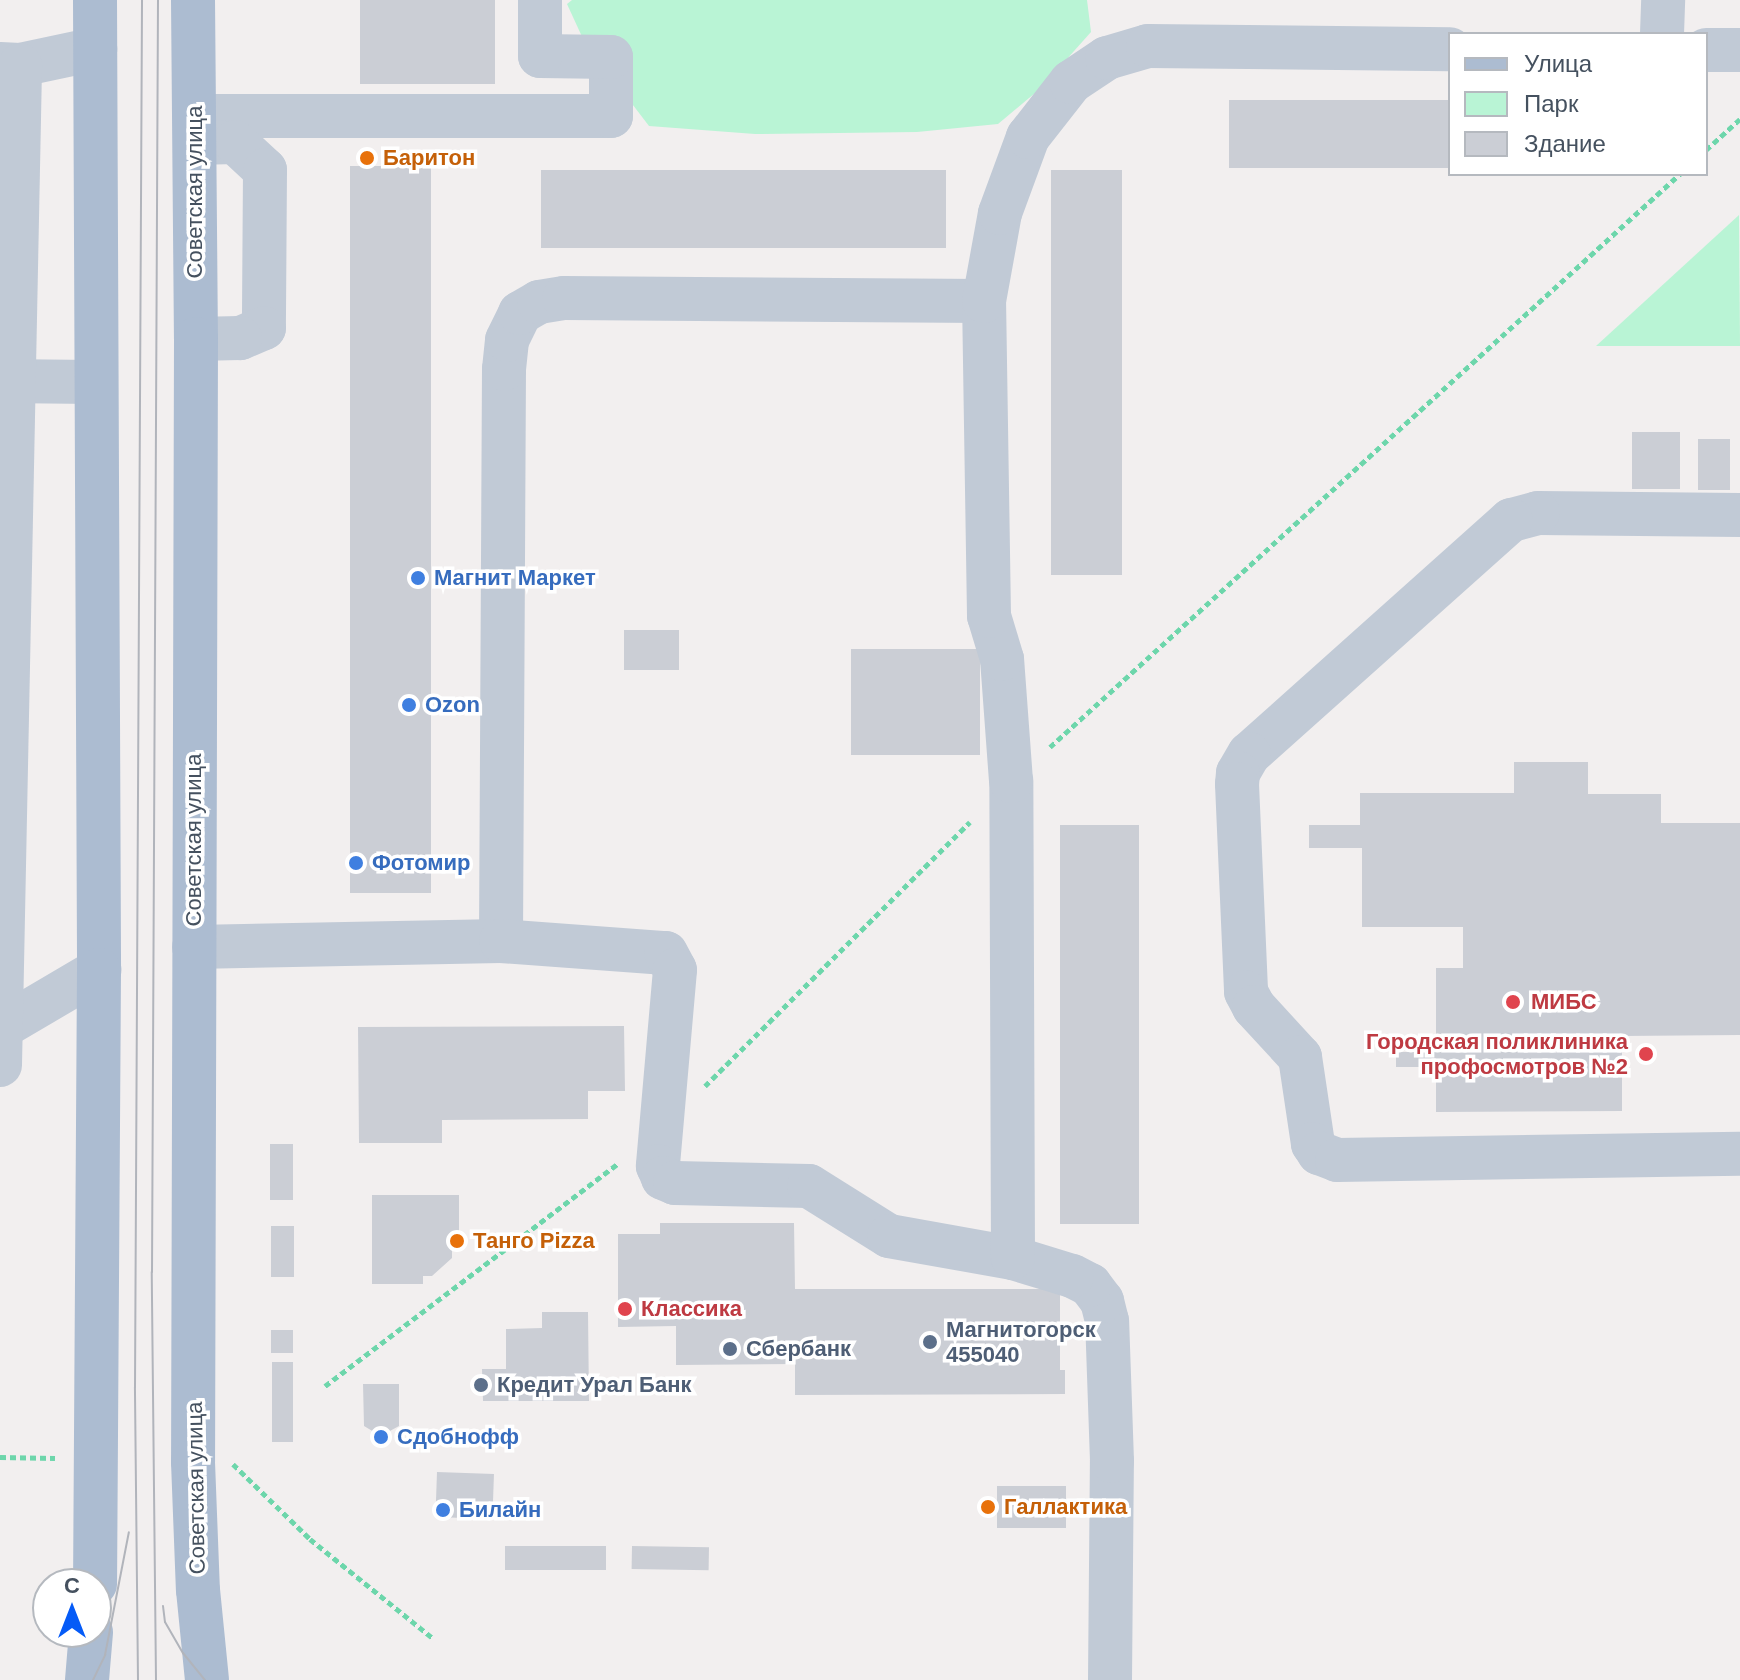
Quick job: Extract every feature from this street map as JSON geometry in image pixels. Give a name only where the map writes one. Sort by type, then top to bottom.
[{"type":"main road","points":[[95,0],[94,382],[99,970],[95,1568]]},
{"type":"main road","name":"Советская улица","points":[[193,0],[196,339],[193,1462],[198,1590],[207,1680]]},
{"type":"main road","points":[[87,1680],[90,1648]]},
{"type":"lane","points":[[195,130],[611,116],[611,57],[540,56],[540,0]]},
{"type":"lane","points":[[1662,32],[1663,0]]},
{"type":"lane","points":[[1013,1258],[1011,781],[1002,659],[989,616],[984,301],[1000,213],[1028,137],[1071,82],[1107,58],[1148,46],[1448,49]]},
{"type":"lane","points":[[1,1046],[10,64],[95,49]]},
{"type":"lane","points":[[1708,50],[1740,50]]},
{"type":"lane","points":[[195,130],[235,142],[265,170],[264,328],[240,338],[196,339]]},
{"type":"lane","points":[[501,941],[504,369],[507,340],[520,313],[539,302],[564,298],[984,301]]},
{"type":"lane","points":[[7,381],[94,382]]},
{"type":"lane","points":[[1740,515],[1538,513],[1511,520],[1249,754],[1238,773],[1237,784],[1246,992],[1254,1007],[1300,1057],[1313,1144],[1319,1153],[1337,1160],[1740,1154]]},
{"type":"lane","points":[[194,947],[501,941],[660,952],[671,958],[675,970],[658,1166],[668,1182],[809,1186],[889,1236],[1013,1258],[1072,1276],[1090,1285],[1102,1301],[1107,1321],[1112,1461],[1110,1680]]},
{"type":"lane","points":[[1,1046],[99,970]]},
{"type":"path","points":[[1708,148],[1740,119]]},
{"type":"path","points":[[0,1457],[97,1459]]},
{"type":"path","points":[[231,1462],[310,1539],[434,1639]]},
{"type":"green space","points":[[572,0],[1087,0],[1091,32],[1041,88],[998,124],[917,132],[755,134],[649,126],[584,41],[567,4]]},
{"type":"green space","points":[[1739,215],[1740,346],[1596,346]]},
{"type":"building","points":[[360,0],[495,0],[495,84],[360,84]]},
{"type":"building","points":[[1229,100],[1448,100],[1448,168],[1229,168]]},
{"type":"building","points":[[350,166],[431,166],[431,893],[350,893]]},
{"type":"building","points":[[541,170],[946,170],[946,248],[541,248]]},
{"type":"building","points":[[1051,170],[1122,170],[1122,575],[1051,575]]},
{"type":"building","points":[[1632,432],[1680,432],[1680,489],[1632,489]]},
{"type":"building","points":[[1698,439],[1730,439],[1730,490],[1698,490]]},
{"type":"building","points":[[624,630],[679,630],[679,670],[624,670]]},
{"type":"building","points":[[851,649],[980,649],[980,755],[851,755]]},
{"type":"building","points":[[1514,762],[1588,762],[1588,794],[1661,794],[1661,823],[1740,823],[1740,1035],[1622,1036],[1622,1111],[1436,1112],[1436,1067],[1396,1067],[1396,1052],[1436,1052],[1436,968],[1463,968],[1463,927],[1362,927],[1362,848],[1309,848],[1309,825],[1360,825],[1360,793],[1514,793]]},
{"type":"building","points":[[1060,825],[1139,825],[1139,1224],[1060,1224]]},
{"type":"building","points":[[624,1026],[625,1091],[588,1091],[588,1119],[442,1120],[442,1143],[359,1143],[358,1027]]},
{"type":"building","points":[[270,1144],[293,1144],[293,1200],[270,1200]]},
{"type":"building","points":[[372,1195],[459,1195],[459,1249],[452,1249],[452,1258],[432,1276],[423,1276],[423,1284],[372,1284]]},
{"type":"building","points":[[660,1223],[794,1223],[795,1289],[1060,1289],[1060,1370],[1065,1370],[1065,1394],[795,1395],[795,1364],[676,1365],[676,1326],[618,1327],[618,1234],[660,1234]]},
{"type":"building","points":[[271,1226],[294,1226],[294,1277],[271,1277]]},
{"type":"building","points":[[542,1312],[588,1312],[589,1401],[483,1401],[482,1369],[506,1369],[506,1329],[542,1328]]},
{"type":"building","points":[[271,1330],[293,1330],[293,1353],[271,1353]]},
{"type":"building","points":[[272,1362],[293,1362],[293,1442],[272,1442]]},
{"type":"building","points":[[363,1384],[399,1384],[399,1426],[388,1432],[388,1439],[375,1439],[374,1432],[364,1426]]},
{"type":"building","points":[[437,1472],[494,1474],[492,1519],[435,1517]]},
{"type":"building","points":[[997,1486],[1066,1486],[1066,1528],[997,1528]]},
{"type":"building","points":[[505,1546],[606,1546],[606,1570],[505,1570]]},
{"type":"building","points":[[632,1546],[709,1547],[709,1570],[632,1569]]},
{"type":"tram line","points":[[138,1680],[135,1387],[142,0]]},
{"type":"tram line","points":[[156,1680],[152,1272],[158,0]]},
{"type":"tram line","points":[[93,1680],[105,1655],[129,1532]]},
{"type":"tram line","points":[[163,1606],[165,1622],[183,1653],[205,1680]]},
{"type":"place","name":"Баритон","points":[[367,158]]},
{"type":"place","name":"Магнит Маркет","points":[[418,578]]},
{"type":"place","name":"Ozon","points":[[409,705]]},
{"type":"place","name":"Фотомир","points":[[356,863]]},
{"type":"place","name":"МИБС","points":[[1513,1002]]},
{"type":"place","name":"Городская поликлиника профосмотров №2","points":[[1646,1054]]},
{"type":"place","name":"Танго Pizza","points":[[457,1241]]},
{"type":"place","name":"Классика","points":[[625,1309]]},
{"type":"place","name":"Магнитогорск 455040","points":[[930,1342]]},
{"type":"place","name":"Сбербанк","points":[[730,1349]]},
{"type":"place","name":"Кредит Урал Банк","points":[[481,1385]]},
{"type":"place","name":"Сдобнофф","points":[[381,1437]]},
{"type":"place","name":"Галлактика","points":[[988,1507]]},
{"type":"place","name":"Билайн","points":[[443,1510]]}]
